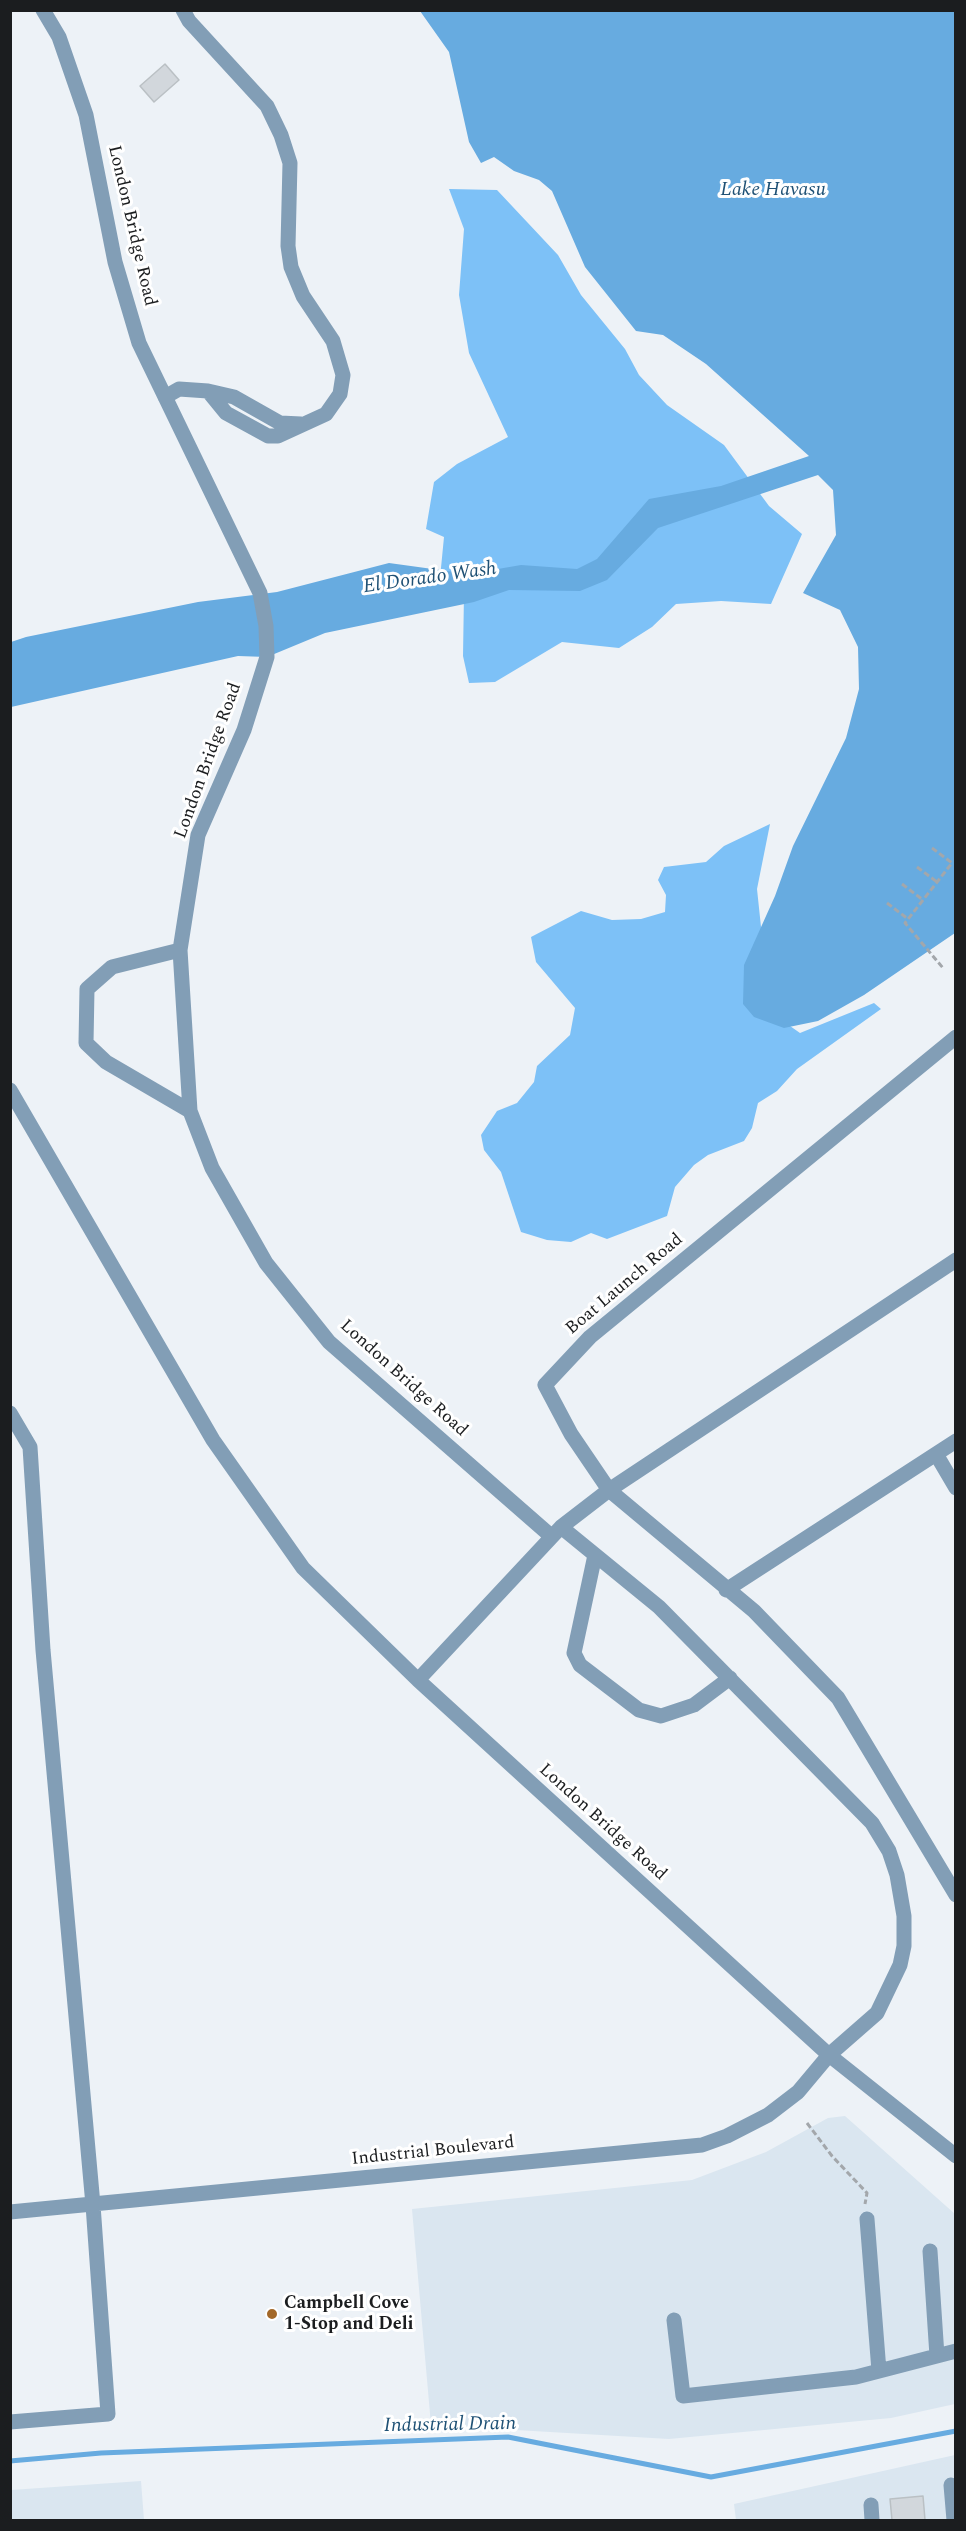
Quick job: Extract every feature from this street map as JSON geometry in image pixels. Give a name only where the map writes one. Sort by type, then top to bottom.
[{"type":"street","name":"London Bridge Road","points":[[43,10],[59,37],[86,115],[115,262],[139,343],[260,593],[266,626],[267,657],[244,730],[198,835],[180,950],[190,1111],[212,1168],[266,1263],[329,1342],[556,1531],[595,1555],[659,1607],[730,1678]]},
{"type":"street","points":[[165,397],[179,389],[208,391],[226,413],[268,436],[278,436],[326,414],[342,387],[343,375],[333,341],[303,296],[291,267],[288,246],[290,171],[287,149],[267,106],[189,21],[183,10]]},
{"type":"street","points":[[180,950],[111,967],[87,989],[86,1043],[106,1062],[190,1111]]},
{"type":"street","name":"Boat Launch Road","points":[[609,1490],[571,1434],[545,1385],[590,1337],[956,1037]]},
{"type":"street","name":"London Bridge Road","points":[[10,1090],[213,1440],[303,1568],[418,1680],[829,2055],[956,2156]]},
{"type":"street","points":[[418,1680],[556,1531],[609,1490],[956,1260]]},
{"type":"street","points":[[10,1413],[30,1447],[43,1650],[93,2205],[108,2414],[10,2422]]},
{"type":"street","points":[[726,1590],[956,1441]]},
{"type":"street","points":[[936,1454],[956,1488]]},
{"type":"street","points":[[609,1490],[726,1590],[754,1611],[838,1698],[956,1895]]},
{"type":"street","points":[[595,1555],[574,1653],[580,1665],[639,1710],[661,1716],[694,1705],[730,1678]]},
{"type":"street","name":"Industrial Boulevard","points":[[10,2212],[702,2145],[727,2136],[768,2115],[808,2082],[829,2055],[877,2013],[900,1965],[904,1946],[904,1916],[897,1875],[888,1851],[862,1811],[730,1678]]},
{"type":"street","points":[[866,2212],[879,2371]]},
{"type":"street","points":[[930,2251],[937,2356]]},
{"type":"street","points":[[674,2320],[683,2396],[856,2377],[956,2351]]},
{"type":"street","points":[[951,2485],[954,2520]]},
{"type":"path","points":[[932,848],[952,863],[905,923],[943,968]]},
{"type":"path","points":[[917,867],[937,882]]},
{"type":"path","points":[[902,884],[923,900]]},
{"type":"path","points":[[887,903],[908,919]]},
{"type":"path","points":[[807,2123],[832,2156],[867,2193],[866,2212]]},
{"type":"shaded area","points":[[449,189],[497,190],[558,255],[581,295],[625,349],[639,375],[667,405],[724,445],[769,506],[802,534],[771,604],[721,601],[676,604],[652,627],[619,648],[562,642],[495,682],[469,683],[463,656],[464,593],[440,578],[444,537],[426,529],[434,482],[457,464],[508,437],[469,353],[459,295],[464,229]]},
{"type":"shaded area","points":[[770,824],[757,889],[770,1012],[800,1033],[874,1003],[881,1009],[797,1069],[777,1091],[758,1103],[752,1128],[744,1141],[708,1155],[694,1165],[675,1187],[667,1216],[607,1239],[591,1233],[571,1242],[547,1240],[521,1232],[501,1172],[484,1150],[481,1135],[497,1111],[517,1103],[534,1082],[537,1066],[570,1035],[575,1008],[536,962],[531,937],[581,911],[612,920],[641,919],[665,912],[666,895],[658,880],[664,867],[706,862],[724,846]]},
{"type":"shaded area","points":[[845,2116],[955,2214],[955,2404],[891,2418],[669,2439],[431,2425],[412,2209],[692,2180],[766,2152],[828,2118]]},
{"type":"shaded area","points":[[955,2455],[955,2520],[736,2520],[734,2504]]},
{"type":"shaded area","points":[[141,2481],[144,2520],[11,2520],[11,2490]]},
{"type":"water","name":"Lake Havasu","points":[[420,11],[955,11],[955,933],[864,995],[818,1021],[784,1028],[754,1017],[743,1004],[744,965],[775,896],[793,846],[846,738],[859,689],[858,647],[840,610],[803,593],[836,535],[833,490],[818,475],[658,528],[607,580],[580,591],[509,590],[474,602],[325,633],[267,657],[238,656],[11,707],[11,642],[26,637],[198,602],[277,592],[389,563],[469,574],[521,565],[577,569],[597,559],[649,499],[721,486],[809,456],[706,364],[663,335],[636,331],[585,267],[552,191],[539,180],[514,171],[494,157],[481,163],[469,142],[449,52]]},
{"type":"building","points":[[165,64],[179,80],[154,102],[140,86]]},
{"type":"building","points":[[923,2496],[925,2520],[892,2520],[890,2499]]},
{"type":"waterway","name":"Industrial Drain","points":[[10,2461],[101,2453],[508,2437],[711,2477],[956,2431]]},
{"type":"place","name":"Campbell Cove 1-Stop and Deli","points":[[272,2314]]},
{"type":"water label","name":"El Dorado Wash","points":[[430,579]]}]
